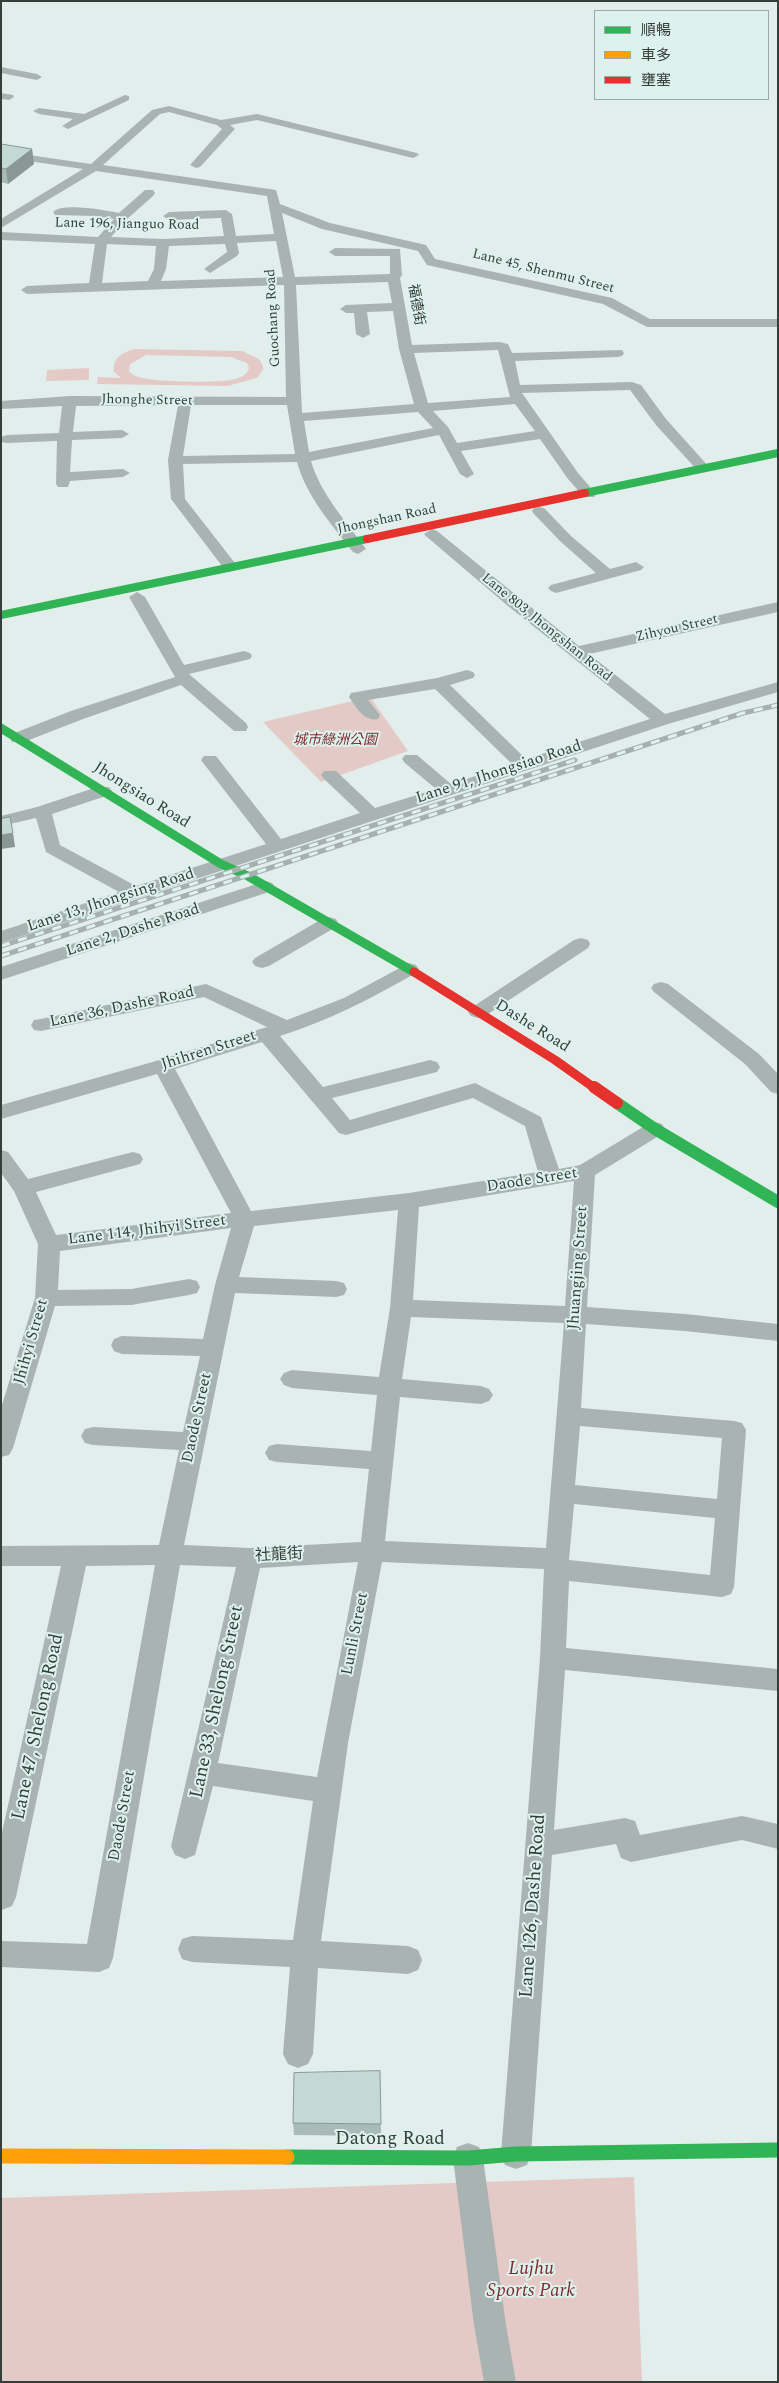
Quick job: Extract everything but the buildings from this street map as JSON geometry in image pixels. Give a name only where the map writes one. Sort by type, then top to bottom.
[{"type":"main road","name":"Jhongshan Road","points":[[1,623],[137,597],[703,468],[778,453]]},
{"type":"main road","name":"Jhongshan Road","points":[[1,615],[230,567],[432,534],[778,462]]},
{"type":"main road","name":"Jhongsiao Road","points":[[1,728],[222,864],[266,887]]},
{"type":"main road","name":"Dashe Road","points":[[266,887],[409,969],[555,1060],[655,1129],[778,1202]]},
{"type":"main road","name":"Datong Road","points":[[1,2156],[468,2158],[516,2154],[778,2150]]},
{"type":"street","points":[[1,70],[38,77]]},
{"type":"street","points":[[68,126],[83,117],[129,99],[108,94]]},
{"type":"street","points":[[151,104],[221,123],[229,129],[196,165]]},
{"type":"street","points":[[1,224],[92,169],[156,112],[169,109]]},
{"type":"street","points":[[39,111],[83,117]]},
{"type":"street","points":[[221,123],[257,117],[413,155]]},
{"type":"street","name":"Guochang Road","points":[[1,154],[92,169],[272,192],[290,281],[293,401],[303,458],[307,472],[328,509],[356,546]]},
{"type":"street","points":[[95,287],[101,241],[122,217],[149,193]]},
{"type":"street","name":"Lane 45, Shenmu Street","points":[[275,206],[326,226],[422,248],[432,262],[608,301],[647,323],[778,323]]},
{"type":"street","points":[[59,212],[95,212],[122,217]]},
{"type":"street","points":[[170,216],[226,214],[233,253],[210,269]]},
{"type":"street","points":[[361,251],[366,235]]},
{"type":"street","name":"Lane 196, Jianguo Road","points":[[1,236],[163,243],[282,237]]},
{"type":"street","points":[[153,285],[160,269],[163,243]]},
{"type":"street","points":[[335,252],[396,252],[396,275],[394,278]]},
{"type":"street","name":"福德街","points":[[26,290],[394,278],[406,349],[422,408],[443,430],[467,474]]},
{"type":"street","points":[[346,309],[399,307]]},
{"type":"street","points":[[360,308],[363,334]]},
{"type":"street","points":[[406,349],[503,347],[516,395],[573,476],[588,494]]},
{"type":"street","points":[[507,357],[617,352]]},
{"type":"street","points":[[295,418],[422,408],[516,395],[632,386],[636,388],[661,422],[703,468]]},
{"type":"street","points":[[70,400],[64,435],[63,481],[123,473]]},
{"type":"street","name":"Jhonghe Street","points":[[1,405],[70,400],[293,401]]},
{"type":"street","points":[[185,401],[174,460],[178,499],[230,567]]},
{"type":"street","points":[[174,460],[303,458],[379,441],[443,430]]},
{"type":"street","points":[[7,439],[64,435],[122,434]]},
{"type":"street","points":[[452,448],[545,434]]},
{"type":"street","points":[[539,511],[566,539],[608,575]]},
{"type":"street","name":"Lane 803, Jhongshan Road","points":[[432,534],[662,720]]},
{"type":"street","points":[[556,588],[636,567]]},
{"type":"street","points":[[137,597],[182,675],[240,727]]},
{"type":"street","name":"Zihyou Street","points":[[576,652],[777,609]]},
{"type":"street","points":[[18,738],[132,697],[182,675],[244,656]]},
{"type":"street","points":[[372,715],[357,697],[439,683],[467,675]]},
{"type":"street","points":[[439,683],[523,765]]},
{"type":"street","name":"Lane 91, Jhongsiao Road","points":[[222,864],[662,720],[778,687]]},
{"type":"street","points":[[411,759],[448,790]]},
{"type":"street","points":[[210,760],[278,846]]},
{"type":"street","points":[[330,775],[372,815]]},
{"type":"street","points":[[1,820],[43,811],[103,791]]},
{"type":"street","points":[[43,811],[52,848],[136,894]]},
{"type":"street","name":"Lane 13, Jhongsing Road","points":[[1,937],[136,894],[222,864]]},
{"type":"street","name":"Lane 2, Dashe Road","points":[[1,974],[266,887]]},
{"type":"street","points":[[262,962],[329,923]]},
{"type":"street","points":[[478,1012],[581,944]]},
{"type":"street","name":"Jhihren Street","points":[[1,1112],[164,1066],[310,1020],[351,1002],[409,969]]},
{"type":"street","points":[[661,988],[752,1059],[778,1087]]},
{"type":"street","name":"Lane 36, Dashe Road","points":[[41,1025],[206,990],[285,1027]]},
{"type":"street","points":[[266,1033],[346,1128],[475,1090],[534,1122],[551,1179]]},
{"type":"street","points":[[164,1066],[245,1219]]},
{"type":"street","points":[[318,1095],[430,1067]]},
{"type":"street","points":[[586,1172],[655,1129]]},
{"type":"street","name":"Jhihyi Street","points":[[1,1157],[23,1188],[49,1244],[46,1298],[1,1448]]},
{"type":"street","points":[[23,1188],[134,1159]]},
{"type":"street","name":"Daode Street","points":[[1,1954],[99,1958],[169,1556],[226,1285],[245,1219],[408,1201],[586,1172]]},
{"type":"street","name":"Jhuangjing Street","points":[[569,1416],[586,1172]]},
{"type":"street","name":"Lunli Street","points":[[298,2054],[305,1954],[335,1743],[372,1551],[388,1387],[401,1308],[408,1201]]},
{"type":"street","name":"Lane 114, Jhihyi Street","points":[[49,1244],[245,1219]]},
{"type":"street","points":[[226,1285],[336,1289]]},
{"type":"street","points":[[46,1298],[131,1296],[189,1287]]},
{"type":"street","points":[[401,1308],[576,1315],[778,1333]]},
{"type":"street","points":[[122,1345],[213,1348]]},
{"type":"street","points":[[292,1379],[481,1395]]},
{"type":"street","points":[[557,1564],[722,1586],[734,1430],[569,1416]]},
{"type":"street","name":"Lane 126, Dashe Road","points":[[516,2154],[569,1416]]},
{"type":"street","points":[[93,1436],[193,1442]]},
{"type":"street","points":[[277,1453],[381,1461]]},
{"type":"street","points":[[562,1493],[728,1510]]},
{"type":"street","name":"社龍街","points":[[1,1556],[250,1558],[372,1551],[557,1564]]},
{"type":"street","name":"Lane 47, Shelong Road","points":[[2,1897],[76,1556]]},
{"type":"street","name":"Lane 33, Shelong Street","points":[[185,1846],[203,1774],[250,1558]]},
{"type":"street","points":[[553,1658],[778,1680]]},
{"type":"street","points":[[203,1774],[329,1791]]},
{"type":"street","points":[[539,1845],[624,1830],[631,1849],[742,1828],[778,1837]]},
{"type":"street","points":[[192,1949],[408,1960]]},
{"type":"street","points":[[468,2158],[490,2325],[500,2382]]},
{"type":"green space","points":[[134,349],[242,351],[259,359],[263,370],[257,378],[227,386],[97,384],[98,377],[121,378],[114,372],[116,360],[122,354]],"holes":[[[146,355],[231,357],[247,363],[249,368],[245,375],[231,380],[199,382],[146,379],[137,377],[129,371],[130,364]]]},
{"type":"green space","points":[[89,368],[89,380],[46,381],[47,370]]},
{"type":"green space","name":"城市綠洲公園","points":[[370,697],[408,751],[321,782],[263,722]]},
{"type":"green space","name":"Lujhu Sports Park","points":[[634,2177],[642,2382],[1,2382],[1,2198]]},
{"type":"railway","points":[[1,956],[743,713],[778,705]]},
{"type":"railway","points":[[1,946],[575,760]]},
{"type":"traffic: fast","points":[[585,493],[778,453]]},
{"type":"traffic: fast","points":[[1,615],[367,539]]},
{"type":"traffic: fast","points":[[1,728],[221,864],[248,876],[414,972]]},
{"type":"traffic: fast","points":[[617,1103],[655,1129],[778,1202]]},
{"type":"traffic: fast","points":[[287,2157],[468,2158],[516,2154],[778,2150]]},
{"type":"traffic: slow","points":[[1,2156],[287,2157]]},
{"type":"traffic: jam","points":[[367,539],[585,493]]},
{"type":"traffic: jam","points":[[414,972],[555,1060],[617,1103]]}]
